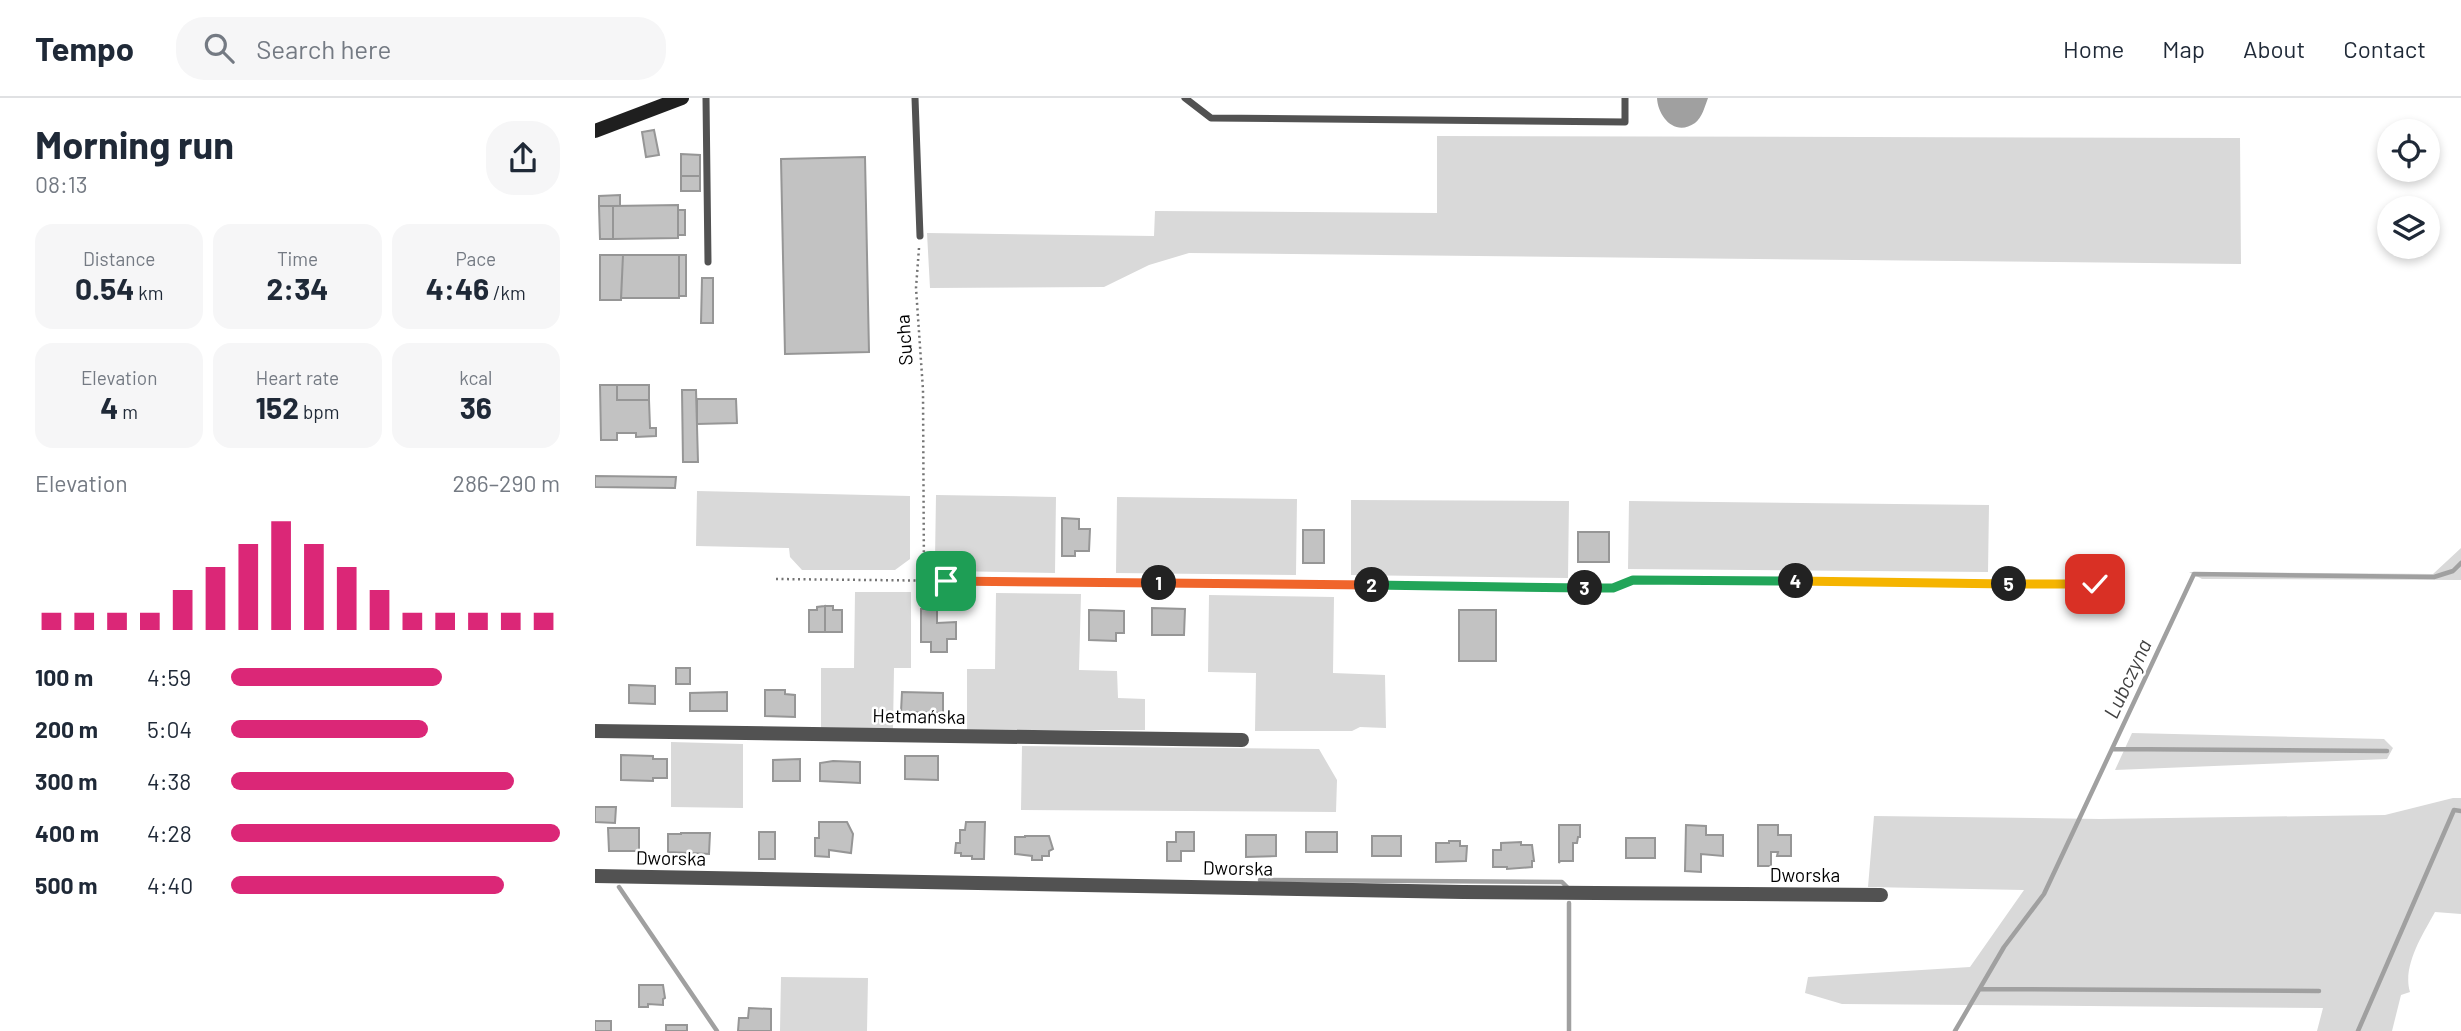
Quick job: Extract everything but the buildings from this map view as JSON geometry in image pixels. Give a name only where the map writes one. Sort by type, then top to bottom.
[{"type":"main road","points":[[595,131],[682,98]]},
{"type":"street","name":"Hetmańska","points":[[595,731],[1242,740]]},
{"type":"street","name":"Dworska","points":[[595,876],[1463,892],[1881,895]]},
{"type":"lane","points":[[706,98],[708,262]]},
{"type":"lane","points":[[915,98],[920,236]]},
{"type":"lane","points":[[1185,98],[1211,117],[1625,122],[1625,98]]},
{"type":"path","name":"Sucha","points":[[920,236],[916,288],[923,390],[924,580]]},
{"type":"path","points":[[776,579],[1613,588],[1633,580],[2095,584]]},
{"type":"shaded area","points":[[1657,98],[1708,98],[1697,121],[1681,128],[1664,118]]},
{"type":"shaded area","points":[[1437,136],[2240,138],[2241,264],[1189,253],[1149,265],[1104,287],[930,288],[927,233],[1154,236],[1155,211],[1437,213]]},
{"type":"shaded area","points":[[697,491],[910,496],[910,559],[895,570],[802,570],[790,557],[789,548],[696,546]]},
{"type":"shaded area","points":[[936,495],[1056,497],[1055,573],[948,571],[935,559]]},
{"type":"shaded area","points":[[1117,497],[1297,499],[1296,575],[1116,573]]},
{"type":"shaded area","points":[[1351,500],[1569,501],[1568,578],[1351,575]]},
{"type":"shaded area","points":[[1629,501],[1989,505],[1988,572],[1628,569]]},
{"type":"shaded area","points":[[2461,548],[2461,580],[2202,579],[2189,572],[2433,574]]},
{"type":"shaded area","points":[[855,592],[911,592],[911,668],[894,668],[893,729],[821,728],[821,668],[854,668]]},
{"type":"shaded area","points":[[996,593],[1081,594],[1079,670],[1117,671],[1118,698],[1145,699],[1145,730],[967,730],[967,669],[995,669]]},
{"type":"shaded area","points":[[1209,595],[1334,597],[1333,673],[1385,675],[1386,728],[1360,727],[1352,731],[1255,731],[1256,673],[1208,672]]},
{"type":"shaded area","points":[[2132,733],[2384,739],[2393,748],[2387,759],[2115,770]]},
{"type":"shaded area","points":[[671,742],[743,744],[743,808],[671,807]]},
{"type":"shaded area","points":[[1022,746],[1319,749],[1337,780],[1336,812],[1021,810]]},
{"type":"shaded area","points":[[2461,798],[2461,914],[2435,912],[2411,961],[2408,982],[2410,992],[2401,995],[2392,1031],[2317,1031],[2323,1008],[1842,1004],[1805,993],[1808,977],[1970,967],[2024,890],[1868,887],[1874,816],[2100,819],[2385,815]]},
{"type":"shaded area","points":[[781,977],[868,978],[867,1031],[780,1031]]},
{"type":"waterway","name":"Lubczyna","points":[[1955,1031],[2004,947],[2044,894],[2194,574],[2434,577],[2453,571],[2461,563]]},
{"type":"waterway","points":[[2113,749],[2387,751]]},
{"type":"waterway","points":[[2358,1031],[2454,810],[2461,811]]},
{"type":"waterway","points":[[1260,880],[1562,882],[1567,887]]},
{"type":"waterway","points":[[619,887],[717,1031]]},
{"type":"waterway","points":[[1569,903],[1569,1031]]},
{"type":"waterway","points":[[1980,989],[2319,991]]},
{"type":"route","points":[[946,581],[1613,588],[1633,580],[2095,584]]}]
